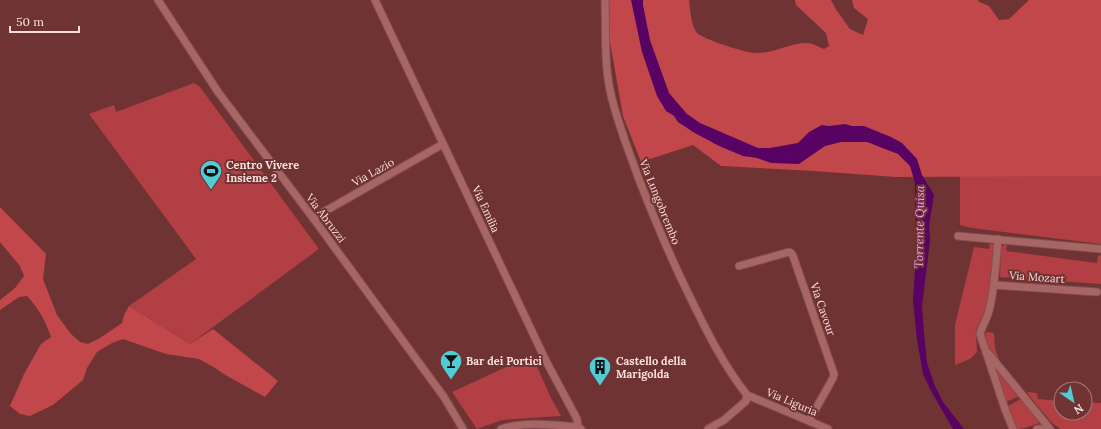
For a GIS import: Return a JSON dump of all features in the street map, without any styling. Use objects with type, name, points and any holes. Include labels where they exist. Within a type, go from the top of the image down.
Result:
[{"type":"street","name":"Via Abruzzi","points":[[158,0],[218,92],[313,218],[444,397],[463,429]]},
{"type":"street","name":"Via Emilia","points":[[375,0],[546,361],[577,419],[580,428]]},
{"type":"street","name":"Via Lungobrembo","points":[[605,0],[606,64],[610,91],[624,141],[651,212],[681,279],[708,334],[747,395]]},
{"type":"street","name":"Via Lazio","points":[[313,218],[444,144]]},
{"type":"street","points":[[958,236],[1101,249]]},
{"type":"street","points":[[994,285],[998,239]]},
{"type":"street","name":"Via Cavour","points":[[739,266],[789,252],[793,256],[834,374],[810,421]]},
{"type":"street","name":"Via Mozart","points":[[1013,429],[980,334],[988,312],[994,285],[1097,292]]},
{"type":"street","name":"Via Mozart","points":[[985,350],[1050,429]]},
{"type":"street","name":"Via Liguria","points":[[747,395],[828,429]]},
{"type":"street","points":[[708,429],[724,420],[746,401],[747,395]]},
{"type":"street","points":[[501,429],[508,426],[533,424],[580,428]]},
{"type":"street","points":[[1037,429],[1044,429]]},
{"type":"shaded area","points":[[608,0],[689,0],[690,12],[695,30],[701,36],[743,51],[762,53],[800,43],[811,44],[824,49],[829,46],[826,33],[796,5],[795,0],[831,0],[850,29],[863,35],[868,19],[854,8],[852,0],[978,0],[979,2],[989,6],[999,20],[1009,19],[1029,0],[1101,0],[1101,176],[896,177],[721,166],[693,145],[641,162],[623,116],[607,25]]},
{"type":"shaded area","name":"Centro Vivere Insieme 2","points":[[194,83],[200,87],[319,249],[190,344],[129,306],[196,259],[89,114],[114,105],[116,112]]},
{"type":"shaded area","points":[[960,176],[1101,176],[1101,244],[972,228],[960,225]]},
{"type":"shaded area","points":[[0,207],[46,254],[43,279],[57,315],[71,334],[80,342],[88,344],[100,338],[122,323],[129,306],[190,344],[213,329],[278,381],[265,397],[199,359],[166,354],[123,339],[112,343],[97,352],[87,368],[83,380],[53,405],[30,416],[20,414],[10,406],[24,374],[41,344],[51,337],[41,315],[27,296],[19,297],[0,310],[0,300],[15,288],[24,276],[20,266],[0,242]]},
{"type":"shaded area","points":[[990,242],[994,246],[992,280],[986,312],[978,325],[976,332],[977,352],[970,359],[955,365],[955,325],[974,247],[989,249]]},
{"type":"shaded area","points":[[1007,244],[1006,251],[1097,263],[1098,256],[1101,255],[1101,284],[1000,277],[1001,248]]},
{"type":"shaded area","points":[[987,332],[994,333],[995,348],[1001,365],[988,347],[985,334]]},
{"type":"shaded area","points":[[532,355],[550,396],[561,416],[502,420],[477,429],[452,392]]},
{"type":"shaded area","points":[[991,361],[1019,396],[1006,402]]},
{"type":"shaded area","points":[[1027,393],[1037,393],[1038,399],[1053,400],[1053,421],[1093,421],[1093,402],[1101,403],[1101,429],[1061,429],[1052,423]]},
{"type":"shaded area","points":[[1021,399],[1040,423],[1017,429],[1008,406]]},
{"type":"water","name":"Torrente Quisa","points":[[631,0],[643,0],[650,40],[669,93],[687,114],[700,123],[758,148],[770,148],[798,143],[809,132],[822,125],[829,126],[845,124],[852,126],[864,126],[902,143],[917,159],[922,175],[934,195],[929,225],[930,240],[922,306],[927,363],[935,386],[943,402],[964,429],[953,429],[923,374],[917,340],[913,300],[916,255],[915,183],[910,166],[898,154],[867,142],[841,142],[825,146],[799,164],[771,163],[757,158],[743,156],[719,146],[693,132],[678,122],[674,116],[666,111],[657,96],[642,52]]},
{"type":"place","name":"Centro Vivere Insieme 2","points":[[211,190]]},
{"type":"place","name":"Bar dei Portici","points":[[451,380]]},
{"type":"place","name":"Castello della Marigolda","points":[[600,386]]}]
